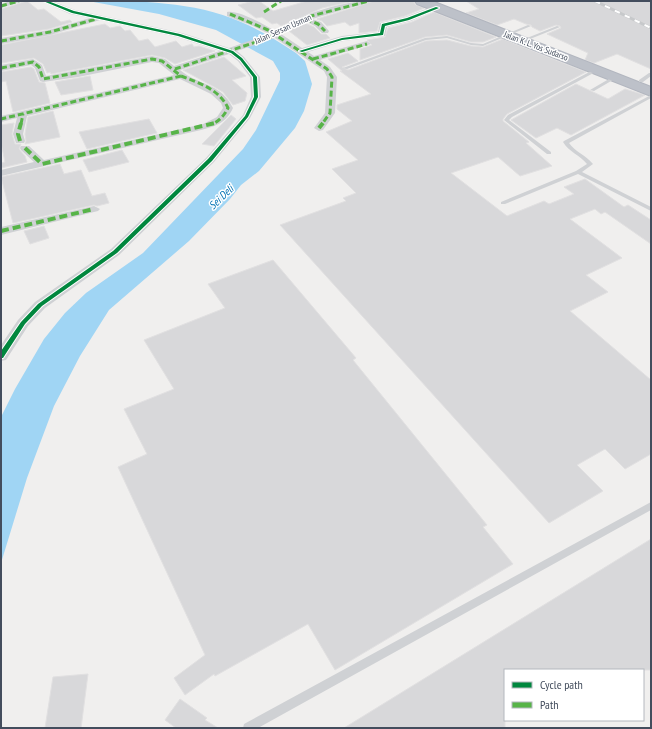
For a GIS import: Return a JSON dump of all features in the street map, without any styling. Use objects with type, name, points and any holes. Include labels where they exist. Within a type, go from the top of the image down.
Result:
[{"type":"highway","name":"Jalan K. L. Yos Sudarso","points":[[421,1],[437,4],[651,92]]},
{"type":"highway","name":"Jalan K. L. Yos Sudarso","points":[[511,34],[529,32],[648,80]]},
{"type":"street","points":[[1,6],[19,1]]},
{"type":"street","points":[[1,356],[23,323],[40,304],[100,264],[210,160],[247,116],[256,97],[255,76],[233,49],[179,35],[59,8],[45,1]]},
{"type":"street","name":"Jalan Sersan Usman","points":[[1,119],[178,72],[233,49],[273,36],[292,24],[369,1]]},
{"type":"street","points":[[301,51],[342,39],[382,34],[383,26],[408,19],[437,4]]},
{"type":"street","points":[[230,14],[252,21],[273,36],[301,51],[327,69],[332,77],[330,113],[319,128]]},
{"type":"street","points":[[1,41],[50,32],[102,17]]},
{"type":"street","points":[[306,19],[318,24],[325,31]]},
{"type":"street","points":[[313,59],[367,44]]},
{"type":"street","points":[[1,68],[33,62],[39,67],[43,79],[78,74],[152,58],[162,61],[178,72],[211,90],[226,102],[228,108],[221,119],[212,124],[1,173]]},
{"type":"street","points":[[23,114],[18,134],[22,145],[42,164]]},
{"type":"street","points":[[1,231],[94,209]]},
{"type":"lane","points":[[529,32],[558,27]]},
{"type":"lane","points":[[345,68],[425,39],[447,37],[471,44],[483,45],[511,34]]},
{"type":"lane","points":[[549,153],[506,120],[510,116],[597,70]]},
{"type":"lane","points":[[592,90],[616,77]]},
{"type":"lane","points":[[503,203],[578,172],[590,164],[588,160],[571,148],[566,142],[651,96]]},
{"type":"lane","points":[[578,172],[651,209]]},
{"type":"lane","points":[[248,728],[651,506]]},
{"type":"water","name":"Sei Deli","points":[[88,1],[147,2],[185,6],[223,15],[255,29],[296,53],[305,61],[312,84],[304,111],[295,128],[259,171],[241,185],[230,199],[189,241],[109,310],[80,356],[54,406],[27,478],[1,563],[1,417],[15,389],[44,339],[65,313],[86,293],[143,253],[243,149],[256,130],[280,80],[280,73],[273,61],[216,30],[159,14]]},
{"type":"building","points":[[27,1],[38,10],[44,9],[61,22],[70,20],[72,22],[49,29],[1,36],[1,9]]},
{"type":"building","points":[[259,1],[273,11],[307,1],[354,1],[322,8],[281,26],[277,23],[272,24],[262,17],[256,18],[238,5]]},
{"type":"building","points":[[374,1],[413,1],[416,5],[424,8],[405,16],[380,22],[377,31],[359,33],[359,23],[350,26],[345,22],[327,26],[322,21],[317,19]]},
{"type":"building","points":[[466,1],[651,1],[651,69],[617,54],[594,63],[585,60],[588,53],[547,34],[561,28],[560,26],[556,25],[540,31],[531,25],[514,19],[497,25],[466,13],[479,9]]},
{"type":"building","points":[[434,12],[496,37],[483,42],[471,42],[447,35],[425,37],[360,60],[360,49],[372,45],[367,40],[385,37],[388,28],[412,22]]},
{"type":"building","points":[[305,23],[314,27],[321,34],[326,34],[330,38],[307,45],[289,31]]},
{"type":"building","points":[[105,24],[110,28],[120,26],[125,31],[130,30],[139,41],[148,39],[155,47],[176,41],[182,47],[192,44],[194,47],[199,46],[215,51],[175,64],[165,58],[152,55],[51,74],[50,72],[47,73],[43,64],[34,58],[1,63],[1,45]]},
{"type":"building","points":[[503,39],[586,72],[507,114],[503,119],[503,121],[529,142],[526,143],[552,166],[520,176],[498,157],[451,173],[507,216],[544,201],[549,204],[574,194],[564,187],[585,179],[624,207],[628,205],[651,220],[651,244],[605,212],[601,214],[595,209],[570,219],[622,258],[586,275],[608,292],[570,311],[651,380],[651,454],[625,469],[605,449],[577,465],[603,491],[549,523],[280,225],[346,201],[343,198],[356,193],[332,169],[358,160],[326,132],[352,121],[337,109],[337,105],[371,94],[340,71],[342,71],[328,59],[348,53],[358,61],[342,67],[348,70],[426,41],[447,40],[471,46],[483,47]]},
{"type":"building","points":[[224,57],[246,76],[232,80],[247,93],[245,101],[233,105],[223,92],[183,70]]},
{"type":"building","points":[[31,67],[34,69],[39,82],[45,83],[50,103],[13,112],[6,81],[1,82],[1,72]]},
{"type":"building","points":[[90,76],[93,90],[61,95],[55,82]]},
{"type":"building","points":[[576,84],[608,99],[625,89],[645,95],[571,135],[557,128],[536,138],[511,120]]},
{"type":"building","points":[[53,111],[60,137],[25,144],[28,117]]},
{"type":"building","points":[[231,115],[236,119],[214,146],[202,144]]},
{"type":"building","points":[[149,119],[157,133],[87,149],[79,132]]},
{"type":"building","points":[[14,123],[12,134],[15,144],[21,144],[19,149],[25,156],[27,162],[1,168],[1,163],[5,162],[1,143],[1,125]]},
{"type":"building","points":[[122,150],[129,162],[89,172],[83,160]]},
{"type":"building","points":[[60,164],[64,174],[81,170],[92,196],[105,193],[109,203],[13,223],[1,177]]},
{"type":"building","points":[[44,226],[49,238],[30,244],[24,231]]},
{"type":"building","points":[[273,260],[356,358],[353,360],[487,525],[483,527],[513,564],[335,670],[308,624],[215,676],[214,674],[185,695],[174,678],[205,655],[118,467],[147,454],[124,409],[174,389],[144,340],[225,308],[208,284]]},
{"type":"building","points":[[651,539],[651,670],[504,669],[505,728],[344,728]]},
{"type":"building","points":[[88,674],[81,728],[45,728],[53,677]]},
{"type":"building","points":[[180,699],[207,718],[205,720],[218,728],[176,728],[165,720]]},
{"type":"railway","points":[[595,1],[651,28]]},
{"type":"marked path","points":[[1,6],[19,1]]},
{"type":"marked path","points":[[264,12],[281,1]]},
{"type":"marked path","points":[[175,69],[271,37],[292,24],[311,16],[369,1]]},
{"type":"marked path","points":[[230,14],[243,18],[268,30],[327,69],[332,77],[330,113],[319,128]]},
{"type":"marked path","points":[[1,41],[50,32],[96,19]]},
{"type":"marked path","points":[[306,19],[318,24],[325,31]]},
{"type":"marked path","points":[[313,59],[367,44]]},
{"type":"marked path","points":[[1,68],[33,62],[39,67],[43,79],[78,74],[152,59],[162,61],[181,76],[1,119]]},
{"type":"marked path","points":[[25,148],[42,164],[206,126],[221,119],[228,108],[220,96],[201,84],[181,76]]},
{"type":"marked path","points":[[20,141],[18,134],[23,114]]},
{"type":"marked path","points":[[1,231],[94,209]]},
{"type":"cycle path","points":[[1,356],[23,323],[40,305],[115,252],[210,160],[247,116],[256,97],[255,77],[241,59],[232,52],[179,35],[73,12],[45,1]]},
{"type":"cycle path","points":[[301,51],[342,39],[382,34],[383,25],[408,19],[437,8]]}]
